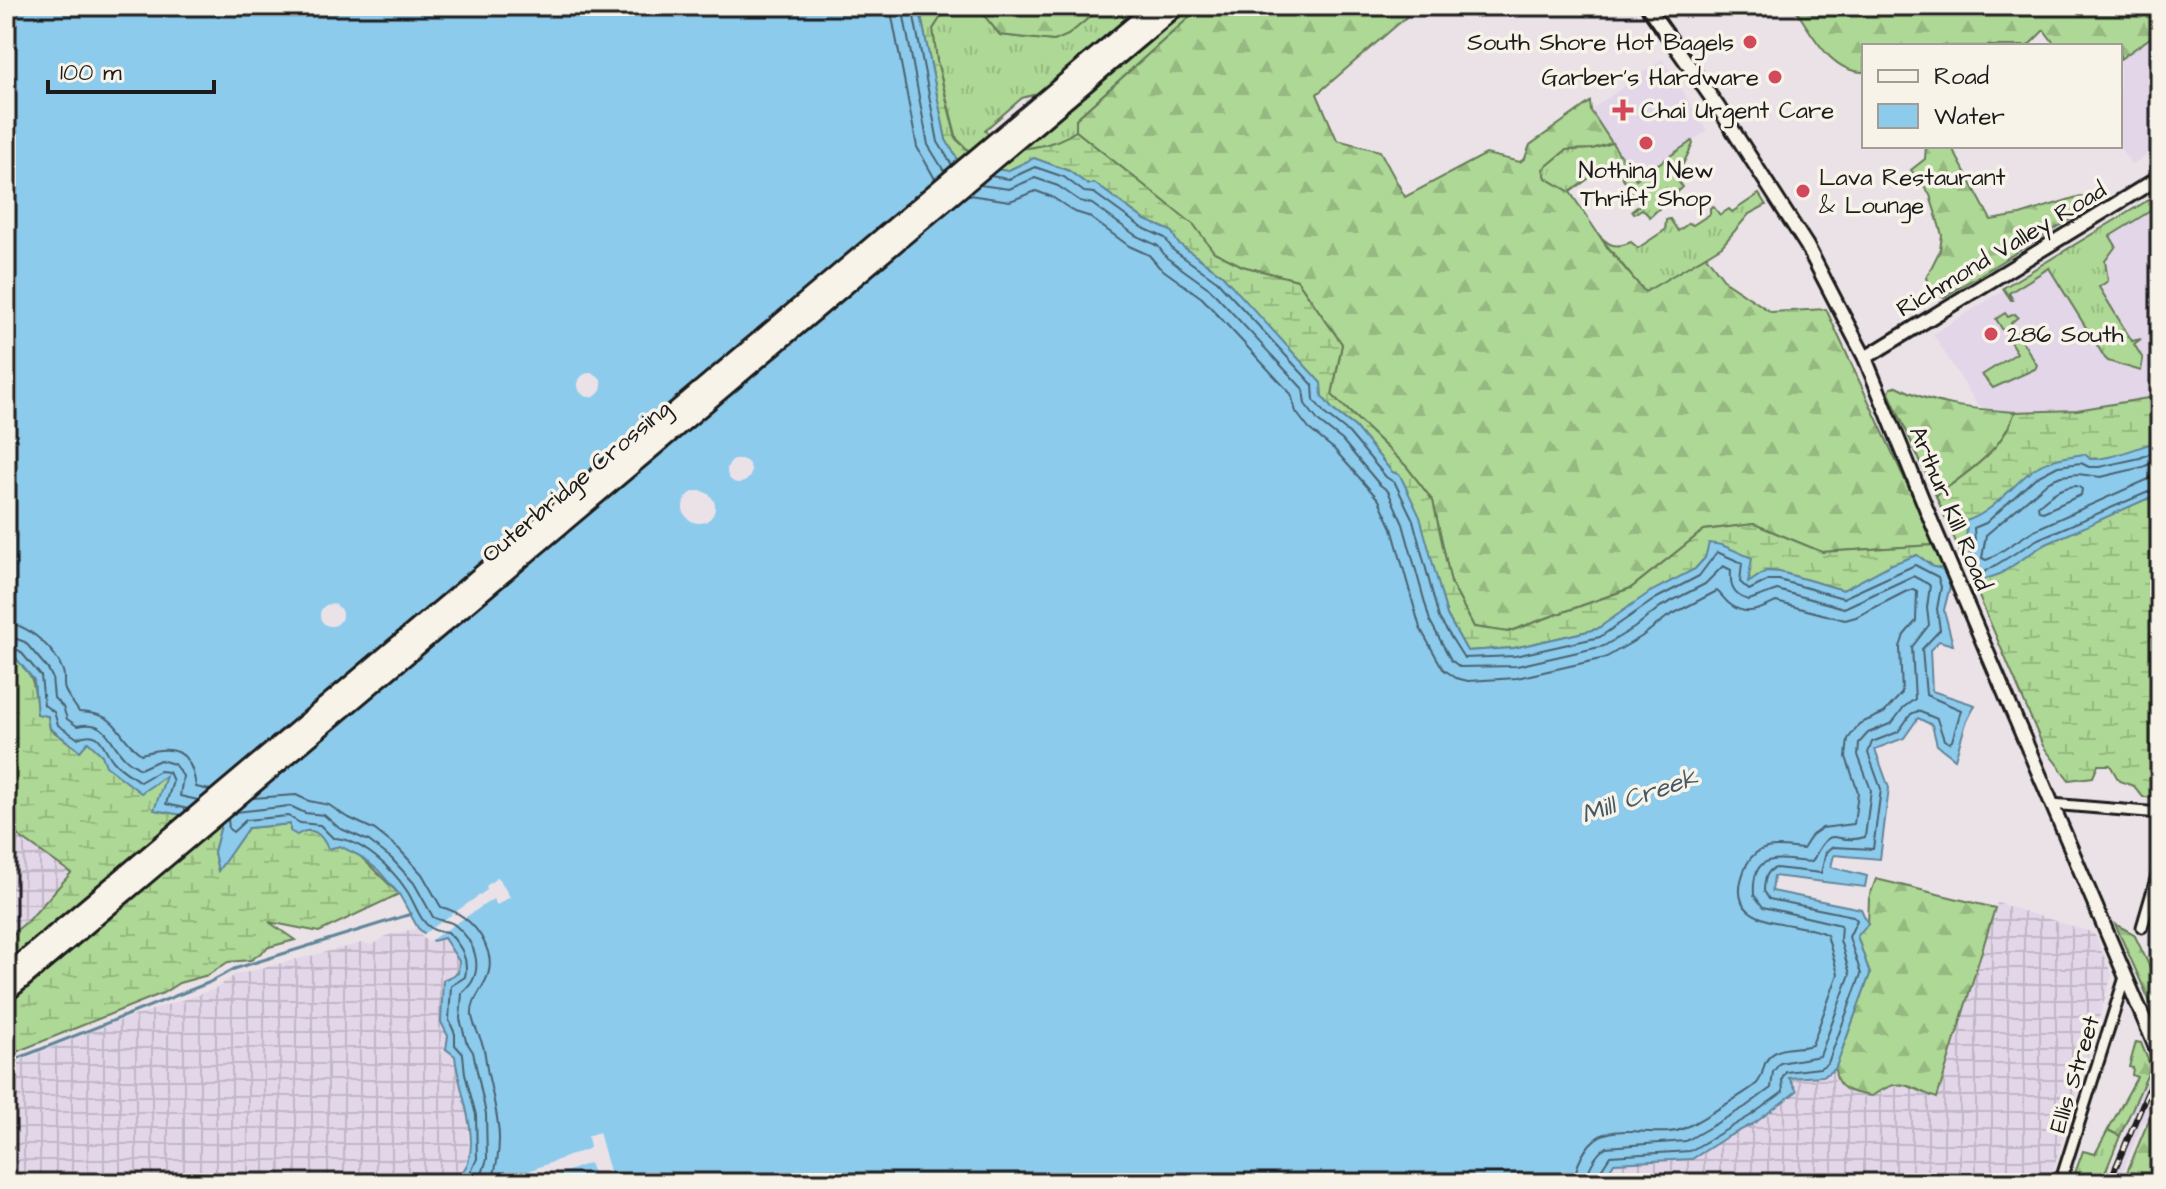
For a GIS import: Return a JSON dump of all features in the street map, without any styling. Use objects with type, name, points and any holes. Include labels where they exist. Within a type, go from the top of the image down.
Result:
[{"type":"highway","name":"Outerbridge Crossing","points":[[6,993],[1156,6]]},
{"type":"highway","name":"Outerbridge Crossing","points":[[6,975],[1177,6]]},
{"type":"street","name":"Arthur Kill Road","points":[[1647,6],[1718,107],[1807,246],[1865,358],[1932,523],[2160,1057]]},
{"type":"street","name":"Richmond Valley Road","points":[[1865,358],[2160,177]]},
{"type":"street","points":[[2051,804],[2160,813]]},
{"type":"street","points":[[2142,927],[2160,865]]},
{"type":"street","name":"Ellis Street","points":[[2060,1183],[2125,977]]},
{"type":"shaded area","points":[[2160,31],[2160,149],[2152,154],[2150,152],[2132,166],[2120,148],[2122,58]]},
{"type":"shaded area","points":[[1662,59],[1707,131],[1635,179],[1591,110]]},
{"type":"shaded area","points":[[2160,193],[2160,396],[2077,410],[1986,410],[1976,403],[1933,334]]},
{"type":"shaded area","points":[[6,827],[71,873],[29,920],[6,939]]},
{"type":"shaded area","points":[[1997,903],[2094,933],[2112,975],[2049,1183],[2007,1183],[1996,1179],[1994,1183],[1602,1183],[1614,1163],[1692,1159],[1755,1123],[1797,1091],[1788,1078],[1823,1076],[1835,1069],[1835,1080],[1872,1096],[1891,1083],[1900,1083],[1937,1097]]},
{"type":"shaded area","points":[[418,928],[433,940],[443,938],[459,960],[458,973],[443,980],[441,1022],[455,1056],[468,1116],[469,1159],[460,1176],[462,1183],[6,1183],[6,1066],[113,1023],[215,989],[235,975],[361,943],[373,945],[386,936]]},
{"type":"shaded area","points":[[2151,1067],[2160,1093],[2147,1122],[2143,1121],[2118,1183],[2106,1183],[2134,1113],[2130,1111]]},
{"type":"green space","points":[[963,6],[978,7],[1000,35],[1054,41],[1068,35],[1103,6],[1202,6],[1076,119],[1076,131],[1039,146],[970,152],[957,139],[937,61],[933,29],[944,12],[952,12]],"holes":[[[1044,92],[997,146],[985,130],[1022,98]]]},
{"type":"green space","points":[[974,6],[1103,6],[1068,35],[1054,41],[1000,35]]},
{"type":"green space","points":[[1202,6],[1419,6],[1317,94],[1337,140],[1380,151],[1405,197],[1486,154],[1520,162],[1530,145],[1590,102],[1591,111],[1612,143],[1592,149],[1566,150],[1543,169],[1546,178],[1570,192],[1609,250],[1645,292],[1706,256],[1726,282],[1771,312],[1826,309],[1935,545],[1822,552],[1754,524],[1704,530],[1631,588],[1507,632],[1474,627],[1451,583],[1433,501],[1406,466],[1332,395],[1342,344],[1297,280],[1242,266],[1214,252],[1193,225],[1076,131],[1076,119]]},
{"type":"green space","points":[[1793,6],[2160,6],[2160,31],[2122,58],[2122,44],[2054,44],[2044,30],[2030,44],[1862,44],[1862,72],[1852,70],[1831,58]]},
{"type":"green space","points":[[920,11],[944,12],[933,29],[937,61],[956,139],[970,152],[1039,146],[1076,131],[1194,225],[1214,252],[1242,266],[1297,280],[1342,344],[1332,395],[1406,466],[1433,501],[1451,583],[1474,627],[1508,632],[1631,588],[1704,530],[1754,524],[1822,552],[1935,545],[1943,569],[1934,567],[1917,555],[1843,590],[1766,571],[1747,584],[1705,558],[1695,569],[1597,629],[1514,648],[1467,651],[1447,615],[1434,571],[1392,472],[1355,427],[1333,410],[1222,275],[1177,243],[1171,231],[1145,220],[1094,183],[1088,185],[1069,171],[1034,158],[1007,171],[960,163],[946,140]]},
{"type":"green space","points":[[1692,141],[1676,178],[1682,187],[1650,217],[1642,209],[1634,214],[1632,211],[1641,204],[1641,198],[1635,197],[1614,164],[1608,168],[1606,166],[1570,192],[1546,178],[1543,169],[1566,150],[1592,149],[1612,143],[1636,179]]},
{"type":"green space","points":[[1926,148],[1952,148],[1991,220],[2020,215],[2077,197],[2084,196],[2095,204],[1944,297],[1931,290],[1926,278],[1940,250],[1942,235],[1930,195],[1911,170],[1925,159]]},
{"type":"green space","points":[[2160,193],[2160,205],[2110,236],[2116,246],[2105,261],[2108,281],[2099,287],[2132,341],[2141,339],[2134,344],[2143,359],[2141,371],[2105,358],[2049,268],[2009,293],[2013,300],[2003,288]]},
{"type":"green space","points":[[1759,194],[1766,205],[1749,214],[1722,246],[1645,293],[1596,232],[1611,244],[1620,246],[1631,242],[1638,248],[1665,230],[1666,220],[1670,219],[1678,231],[1710,214],[1713,206],[1720,215],[1729,209],[1732,212]]},
{"type":"green space","points":[[2005,313],[2008,317],[2015,314],[2018,317],[2011,323],[2037,365],[2035,369],[1993,388],[1982,375],[2017,353],[1996,319]]},
{"type":"green space","points":[[1897,386],[1940,402],[2015,412],[2009,427],[1992,450],[1936,496],[1889,393],[1891,388]]},
{"type":"green space","points":[[2160,396],[2160,461],[1964,561],[1936,496],[1992,450],[2009,427],[2015,412],[2077,410]]},
{"type":"green space","points":[[2160,493],[2160,798],[2143,797],[2134,786],[2119,781],[2110,765],[2098,765],[2093,777],[2069,780],[2043,746],[1971,578],[2060,530],[2095,521]]},
{"type":"green space","points":[[6,652],[28,671],[34,686],[37,714],[48,716],[50,729],[80,751],[88,741],[102,755],[167,775],[155,810],[222,822],[214,852],[218,870],[248,828],[291,824],[302,831],[316,831],[360,856],[399,894],[319,932],[269,922],[295,940],[269,947],[251,960],[228,962],[208,975],[179,983],[163,993],[6,1056],[6,939],[29,920],[71,873],[6,827]]},
{"type":"green space","points":[[1876,879],[1995,908],[1937,1098],[1904,1085],[1890,1086],[1872,1096],[1858,1094],[1842,1086],[1836,1076],[1835,1069],[1870,974],[1857,936],[1868,924],[1869,898]]},
{"type":"green space","points":[[2115,924],[2134,934],[2160,988],[2160,1024]]},
{"type":"green space","points":[[2136,1042],[2141,1043],[2151,1067],[2120,1136],[2108,1130],[2137,1077],[2132,1075],[2133,1068],[2129,1067]]},
{"type":"green space","points":[[2160,1093],[2160,1183],[2136,1183],[2125,1177]]},
{"type":"green space","points":[[2108,1130],[2120,1136],[2101,1183],[2077,1183],[2074,1176],[2083,1151],[2095,1154]]},
{"type":"water","name":"Mill Creek","points":[[6,6],[919,6],[946,140],[960,163],[1007,171],[1034,158],[1069,171],[1088,185],[1094,183],[1145,220],[1171,231],[1178,243],[1222,275],[1321,383],[1322,396],[1333,410],[1355,427],[1392,472],[1400,475],[1420,517],[1447,615],[1467,651],[1514,648],[1597,629],[1650,592],[1695,569],[1705,558],[1709,543],[1752,558],[1748,583],[1766,571],[1780,572],[1843,590],[1892,564],[1917,555],[1934,567],[1943,569],[1950,586],[1944,610],[1953,645],[1939,641],[1930,650],[1932,691],[1975,705],[1955,759],[1937,745],[1932,725],[1918,718],[1904,738],[1875,749],[1889,788],[1880,859],[1834,855],[1831,867],[1867,876],[1865,887],[1774,876],[1772,891],[1861,909],[1868,924],[1857,936],[1870,974],[1835,1069],[1823,1076],[1789,1078],[1797,1091],[1755,1123],[1692,1159],[1614,1163],[1602,1183],[462,1183],[460,1176],[468,1161],[471,1135],[455,1056],[446,1049],[448,1036],[441,1022],[443,980],[458,973],[459,961],[444,938],[433,941],[418,928],[399,894],[378,870],[360,856],[340,846],[328,849],[320,835],[312,831],[297,835],[290,831],[290,824],[248,828],[218,871],[214,852],[222,822],[154,810],[166,776],[141,793],[106,766],[102,755],[88,742],[80,751],[50,728],[48,716],[37,714],[34,680],[15,657],[6,652]]},
{"type":"water","points":[[2160,441],[2160,493],[2042,546],[2000,574],[1974,583],[1960,551],[1967,540],[1966,521],[1992,506],[2031,471],[2056,459],[2085,454],[2090,459],[2107,457]]},
{"type":"pier","points":[[590,373],[598,377],[602,385],[598,393],[590,397],[582,393],[578,385],[582,377]]},
{"type":"pier","points":[[739,459],[747,463],[751,471],[747,479],[739,483],[731,479],[727,471],[731,463]]},
{"type":"pier","points":[[699,491],[710,496],[715,507],[710,518],[699,523],[688,518],[683,507],[688,496]]},
{"type":"pier","points":[[331,604],[339,607],[342,615],[339,623],[331,626],[323,623],[320,615],[323,607]]},
{"type":"pier","points":[[498,877],[510,897],[497,905],[493,899],[428,942],[421,936],[487,890],[486,886]]},
{"type":"pier","points":[[599,1132],[613,1183],[591,1183],[596,1181],[589,1163],[537,1183],[496,1183],[590,1148],[588,1136]]},
{"type":"waterway","points":[[6,1063],[208,983],[234,969],[411,914]]},
{"type":"railway","points":[[2109,1183],[2160,1063]]},
{"type":"place","name":"South Shore Hot Bagels","points":[[1750,42]]},
{"type":"place","name":"Garber's Hardware","points":[[1775,77]]},
{"type":"place","name":"Chai Urgent Care","points":[[1623,110]]},
{"type":"place","name":"Nothing New Thrift Shop","points":[[1646,143]]},
{"type":"place","name":"Lava Restaurant & Lounge","points":[[1803,191]]},
{"type":"place","name":"286 South","points":[[1991,334]]}]
